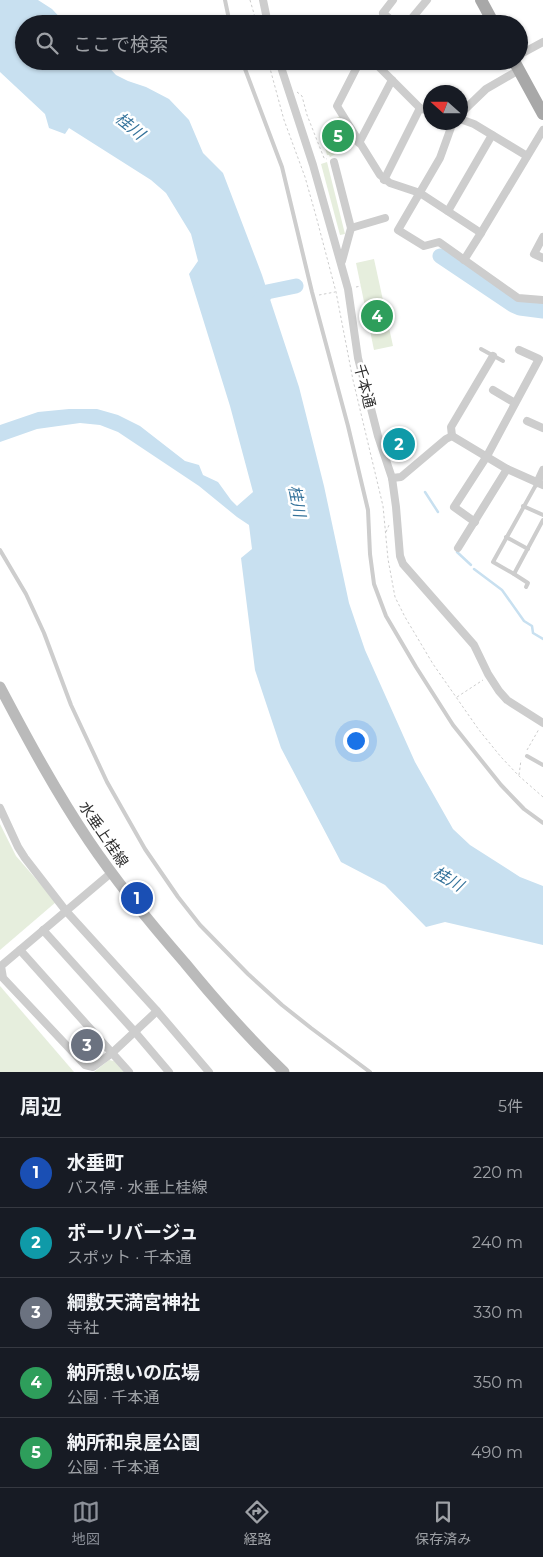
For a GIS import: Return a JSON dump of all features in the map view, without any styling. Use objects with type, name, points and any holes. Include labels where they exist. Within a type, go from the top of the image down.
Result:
[{"type":"main road","points":[[481,0],[489,15]]},
{"type":"main road","points":[[519,70],[543,114]]},
{"type":"main road","name":"水垂上桂線","points":[[0,687],[52,782],[111,873],[216,1000],[277,1070]]},
{"type":"street","points":[[263,0],[266,15]]},
{"type":"street","points":[[385,15],[383,13],[393,0]]},
{"type":"street","points":[[414,15],[427,0]]},
{"type":"street","points":[[528,50],[543,42]]},
{"type":"street","name":"千本通","points":[[282,70],[314,165],[342,263],[348,289],[358,358],[378,436],[392,478],[400,556],[403,564],[474,645],[499,691],[508,700],[543,723]]},
{"type":"street","points":[[355,70],[337,106],[380,175],[384,180],[420,193],[481,233]]},
{"type":"street","points":[[382,70],[423,109]]},
{"type":"street","points":[[468,106],[486,89],[512,70]]},
{"type":"street","points":[[359,143],[392,80]]},
{"type":"street","points":[[384,180],[420,108]]},
{"type":"street","points":[[468,122],[527,156]]},
{"type":"street","points":[[450,130],[440,158],[398,230],[424,246],[439,242],[518,298],[543,300]]},
{"type":"street","points":[[464,260],[543,130]]},
{"type":"street","points":[[448,211],[492,135]]},
{"type":"street","points":[[334,162],[351,228],[342,263]]},
{"type":"street","points":[[351,228],[385,218]]},
{"type":"street","points":[[543,237],[534,254],[543,258]]},
{"type":"street","points":[[475,522],[454,507],[487,456],[539,360],[519,350]]},
{"type":"street","points":[[452,436],[451,427],[493,356]]},
{"type":"street","points":[[493,390],[515,403]]},
{"type":"street","points":[[526,421],[543,428]]},
{"type":"street","points":[[392,478],[401,477],[452,436]]},
{"type":"street","points":[[452,436],[507,469],[540,484],[543,470]]},
{"type":"street","points":[[458,548],[507,469]]},
{"type":"street","points":[[0,808],[21,853],[66,911],[210,1072]]},
{"type":"street","points":[[111,873],[1,966],[3,978],[85,1066],[93,1067],[112,1053],[157,1011]]},
{"type":"street","points":[[43,930],[170,1072]]},
{"type":"street","points":[[20,950],[129,1072]]},
{"type":"lane","points":[[225,0],[228,15]]},
{"type":"lane","points":[[245,70],[282,167],[368,510],[370,554],[374,584],[386,616],[453,725],[501,785],[524,809],[543,823]]},
{"type":"lane","points":[[481,349],[503,361]]},
{"type":"lane","points":[[526,587],[528,583],[493,562],[523,506],[540,484]]},
{"type":"lane","points":[[523,506],[543,515]]},
{"type":"lane","points":[[514,574],[543,520]]},
{"type":"lane","points":[[506,538],[528,549]]},
{"type":"lane","points":[[0,550],[26,594],[44,633],[71,705],[108,782],[145,849],[178,897],[200,925],[248,974],[282,1005],[370,1072]]},
{"type":"lane","points":[[526,754],[543,765]]},
{"type":"path","points":[[250,0],[254,15]]},
{"type":"path","points":[[302,96],[307,115],[324,158],[334,162]]},
{"type":"path","points":[[314,296],[336,292]]},
{"type":"path","points":[[456,698],[490,676]]},
{"type":"path","points":[[526,754],[543,723]]},
{"type":"path","points":[[519,776],[521,760]]},
{"type":"path","points":[[86,1044],[100,1062]]},
{"type":"green space","points":[[340,116],[355,144],[330,157],[327,155],[322,138],[329,134],[326,124]]},
{"type":"green space","points":[[327,162],[345,234],[340,235],[321,164]]},
{"type":"green space","points":[[374,259],[393,346],[374,350],[356,263]]},
{"type":"green space","points":[[0,824],[16,856],[56,902],[0,950]]},
{"type":"green space","points":[[0,986],[74,1072],[0,1072]]},
{"type":"green space","points":[[109,1060],[114,1061],[124,1072],[94,1072]]},
{"type":"water","name":"桂川","points":[[0,0],[38,0],[58,15],[15,15],[15,70],[111,70],[116,75],[128,81],[146,87],[169,99],[189,120],[203,153],[223,173],[262,275],[299,387],[324,486],[349,603],[365,650],[415,762],[453,829],[470,845],[520,877],[543,886],[543,945],[445,922],[426,927],[385,885],[341,862],[281,748],[255,670],[241,558],[252,549],[249,525],[199,486],[118,432],[100,425],[80,423],[37,429],[0,442],[0,425],[38,412],[97,409],[118,415],[140,426],[185,461],[199,465],[203,475],[218,482],[237,506],[253,492],[230,406],[189,274],[198,261],[191,234],[166,193],[151,180],[69,128],[65,134],[49,128],[45,114],[0,72]]},
{"type":"waterway","points":[[440,256],[513,305],[520,308],[543,311]]},
{"type":"waterway","points":[[254,307],[267,292],[296,286]]},
{"type":"waterway","points":[[425,492],[438,512]]},
{"type":"waterway","points":[[457,552],[471,565]]},
{"type":"waterway","points":[[474,569],[502,590],[524,621],[532,626],[533,633],[543,639]]},
{"type":"place","name":"納所和泉屋公園","points":[[338,136]]},
{"type":"place","name":"納所憩いの広場","points":[[377,316]]},
{"type":"place","name":"ボーリバージュ","points":[[399,444]]},
{"type":"place","name":"水垂町","points":[[137,898]]},
{"type":"place","name":"綱敷天満宮神社","points":[[87,1045]]}]
